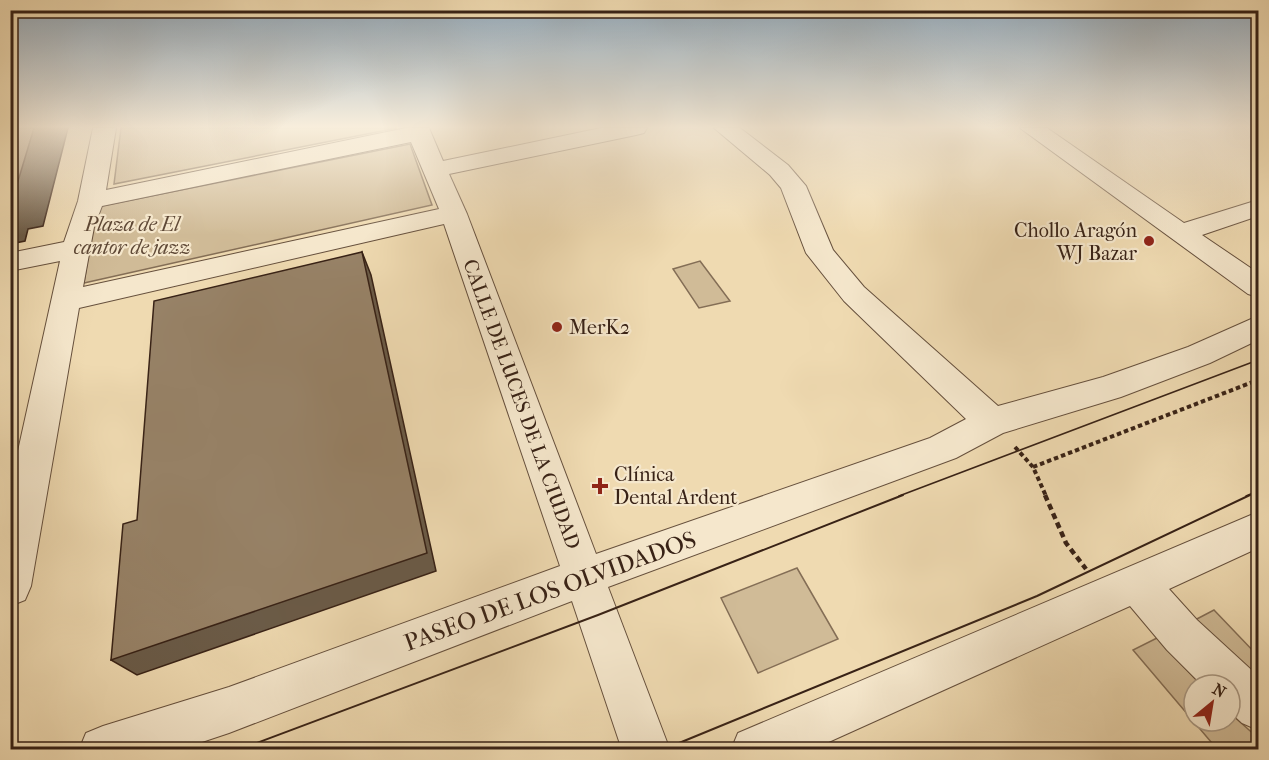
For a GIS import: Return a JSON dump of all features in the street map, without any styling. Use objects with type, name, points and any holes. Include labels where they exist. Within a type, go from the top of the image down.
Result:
[{"type":"street","points":[[10,586],[76,248],[91,201],[98,163]]},
{"type":"street","points":[[91,201],[266,163]]},
{"type":"street","name":"CALLE DE LUCES DE LA CIUDAD","points":[[432,163],[454,214],[646,750]]},
{"type":"street","points":[[435,170],[466,163]]},
{"type":"street","points":[[771,163],[793,186],[820,253],[854,294],[992,422]]},
{"type":"street","points":[[1082,163],[1258,287]]},
{"type":"street","points":[[1180,232],[1258,208]]},
{"type":"street","points":[[65,301],[454,214]]},
{"type":"street","points":[[10,262],[76,248]]},
{"type":"street","name":"PASEO DE LOS OLVIDADOS","points":[[103,750],[229,710],[584,577],[943,448],[992,422],[1109,388],[1199,355],[1258,327]]},
{"type":"street","points":[[755,750],[1258,530]]},
{"type":"street","points":[[1124,590],[1182,635],[1258,707]]},
{"type":"path","points":[[1033,467],[1258,380]]},
{"type":"path","points":[[992,422],[1033,467],[1066,543],[1124,590]]},
{"type":"green space","points":[[117,163],[218,163],[114,184]]},
{"type":"green space","name":"Plaza de El cantor de jazz","points":[[313,163],[417,163],[432,205],[84,283],[96,207]]},
{"type":"green space","points":[[700,261],[730,301],[699,308],[673,269]]},
{"type":"green space","points":[[797,568],[838,639],[758,673],[721,598]]},
{"type":"green space","points":[[1214,610],[1258,656],[1258,685],[1193,621]]},
{"type":"green space","points":[[1157,638],[1190,673],[1182,673],[1182,708],[1133,650]]},
{"type":"green space","points":[[1242,724],[1258,738],[1258,749],[1217,749],[1203,733],[1242,733]]},
{"type":"building","points":[[10,163],[23,163],[15,191],[10,191]]},
{"type":"building","points":[[362,252],[427,553],[111,660],[123,524],[137,520],[154,301]]},
{"type":"tram line","points":[[899,496],[1258,360]]},
{"type":"tram line","points":[[1246,496],[1258,491]]},
{"type":"tram line","points":[[238,750],[598,615],[903,495]]},
{"type":"tram line","points":[[662,750],[1037,596],[1250,495]]},
{"type":"place","name":"Chollo Aragón WJ Bazar","points":[[1149,241]]},
{"type":"place","name":"MerK2","points":[[557,327]]},
{"type":"place","name":"Clínica Dental Ardent","points":[[600,486]]}]
